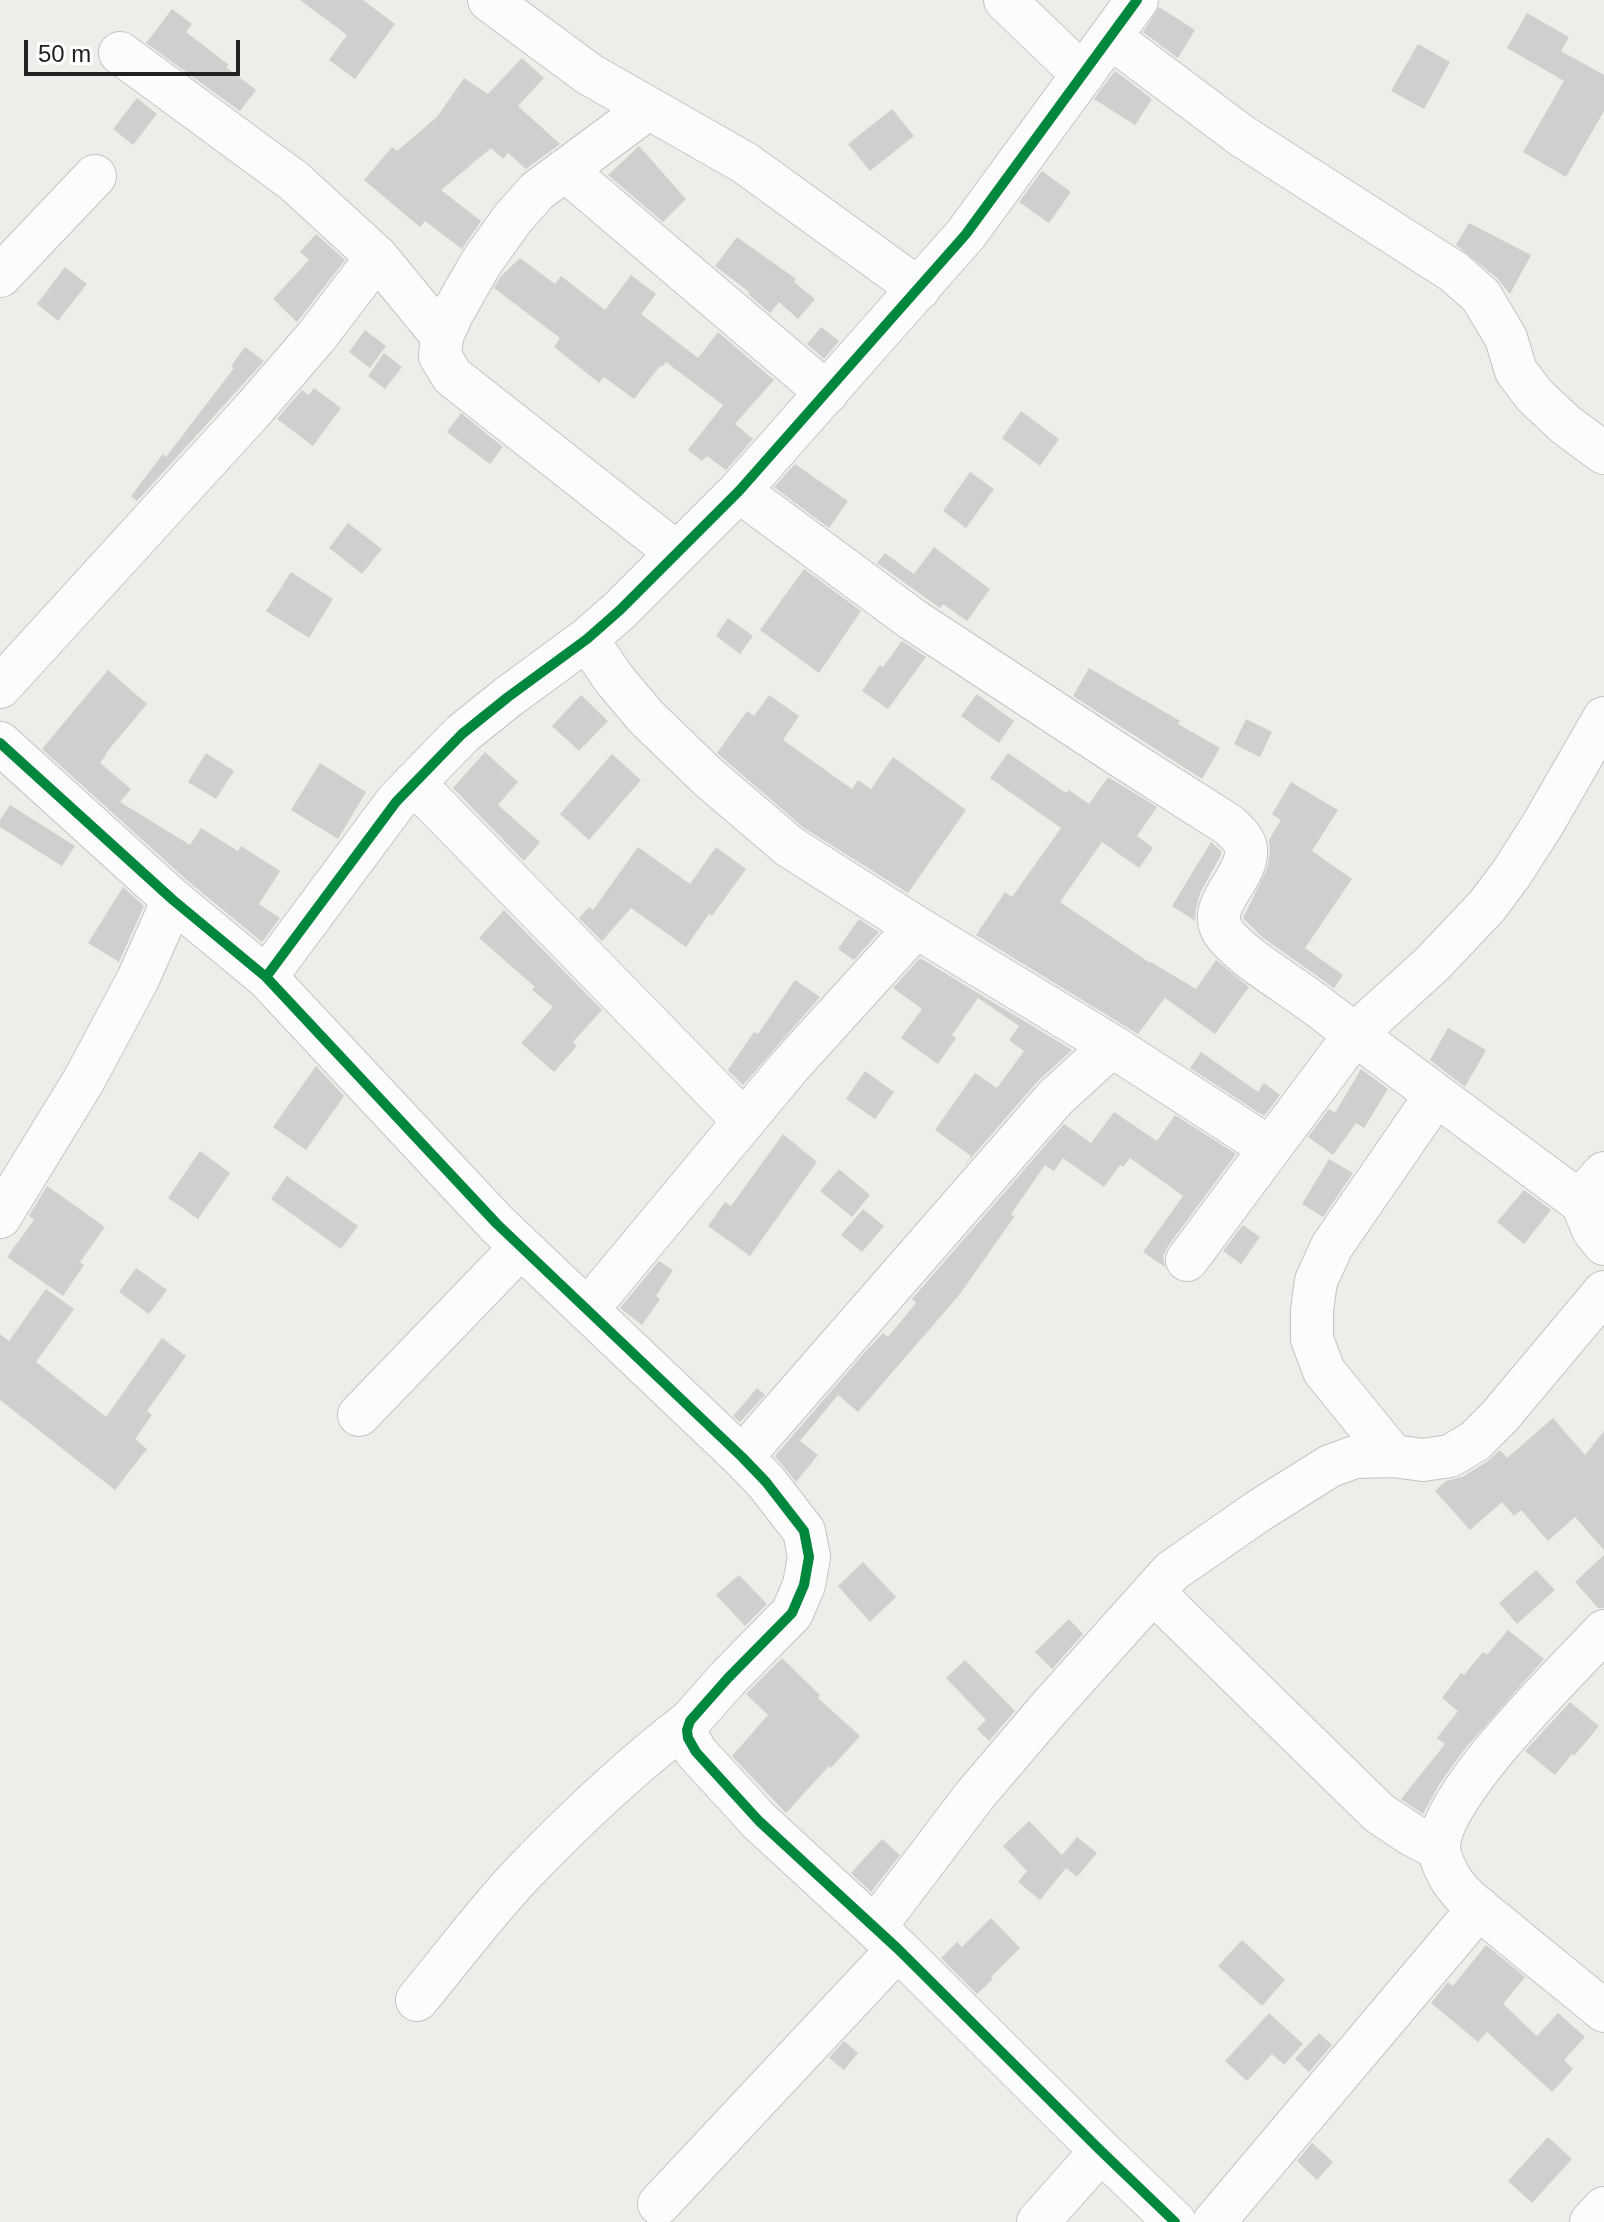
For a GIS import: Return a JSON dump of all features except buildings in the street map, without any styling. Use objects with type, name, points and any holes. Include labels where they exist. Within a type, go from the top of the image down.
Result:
[{"type":"street","points":[[489,0],[589,74],[745,163],[919,289]]},
{"type":"street","points":[[1005,0],[1083,75]]},
{"type":"street","points":[[266,977],[396,802],[414,783],[462,734],[587,639],[620,610],[739,491],[827,393],[966,234],[1137,0]]},
{"type":"street","points":[[1110,37],[1242,136],[1454,272],[1481,296],[1506,338],[1516,371],[1535,396],[1566,425],[1604,453]]},
{"type":"street","points":[[120,53],[294,181],[377,257],[442,336]]},
{"type":"street","points":[[649,108],[537,191],[513,218],[453,312],[442,336],[440,356],[452,376],[677,553]]},
{"type":"street","points":[[565,170],[827,393]]},
{"type":"street","points":[[0,276],[95,176]]},
{"type":"street","points":[[0,687],[261,400],[316,337],[377,257]]},
{"type":"street","points":[[739,491],[912,619],[1229,825],[1242,838],[1246,850],[1218,917],[1220,927],[1228,938],[1436,1095],[1593,1188],[1593,1230],[1604,1244]]},
{"type":"street","points":[[587,639],[614,679],[646,717],[708,777],[790,847],[1112,1046],[1270,1148]]},
{"type":"street","points":[[1187,1260],[1355,1034],[1432,964],[1487,906],[1543,824],[1604,718]]},
{"type":"street","points":[[0,743],[173,900],[266,977],[497,1224],[742,1457],[804,1531],[809,1557],[804,1585],[792,1613],[690,1721],[641,1761],[521,1875],[417,2000]]},
{"type":"street","points":[[414,783],[744,1121]]},
{"type":"street","points":[[0,1217],[84,1080],[138,979],[173,900]]},
{"type":"street","points":[[587,1310],[789,1067],[916,927]]},
{"type":"street","points":[[742,1457],[1056,1097],[1112,1046]]},
{"type":"street","points":[[1393,1456],[1324,1371],[1312,1339],[1312,1310],[1316,1281],[1332,1246],[1436,1095]]},
{"type":"street","points":[[359,1415],[521,1247]]},
{"type":"street","points":[[659,2204],[886,1938],[975,1795],[1172,1571],[1330,1466],[1355,1457],[1393,1456],[1423,1460],[1450,1456],[1475,1441],[1500,1416],[1604,1292]]},
{"type":"street","points":[[1153,1592],[1379,1813],[1439,1849]]},
{"type":"street","points":[[1604,1631],[1518,1723],[1477,1774],[1455,1804],[1443,1830],[1439,1849],[1446,1871],[1465,1896],[1604,2011]]},
{"type":"street","points":[[690,1721],[688,1738],[696,1752],[759,1821],[886,1938],[1175,2222]]},
{"type":"street","points":[[1214,2222],[1479,1908]]},
{"type":"street","points":[[1038,2222],[1101,2151]]},
{"type":"street","points":[[1591,2222],[1604,2208]]},
{"type":"cycle path","points":[[0,743],[173,900],[266,977],[396,802],[462,734],[587,639],[739,491],[966,234],[1137,0]]},
{"type":"cycle path","points":[[266,977],[497,1224],[742,1457],[804,1531],[809,1557],[804,1585],[792,1613],[690,1721],[688,1738],[696,1752],[759,1821],[898,1949],[1175,2222]]}]
